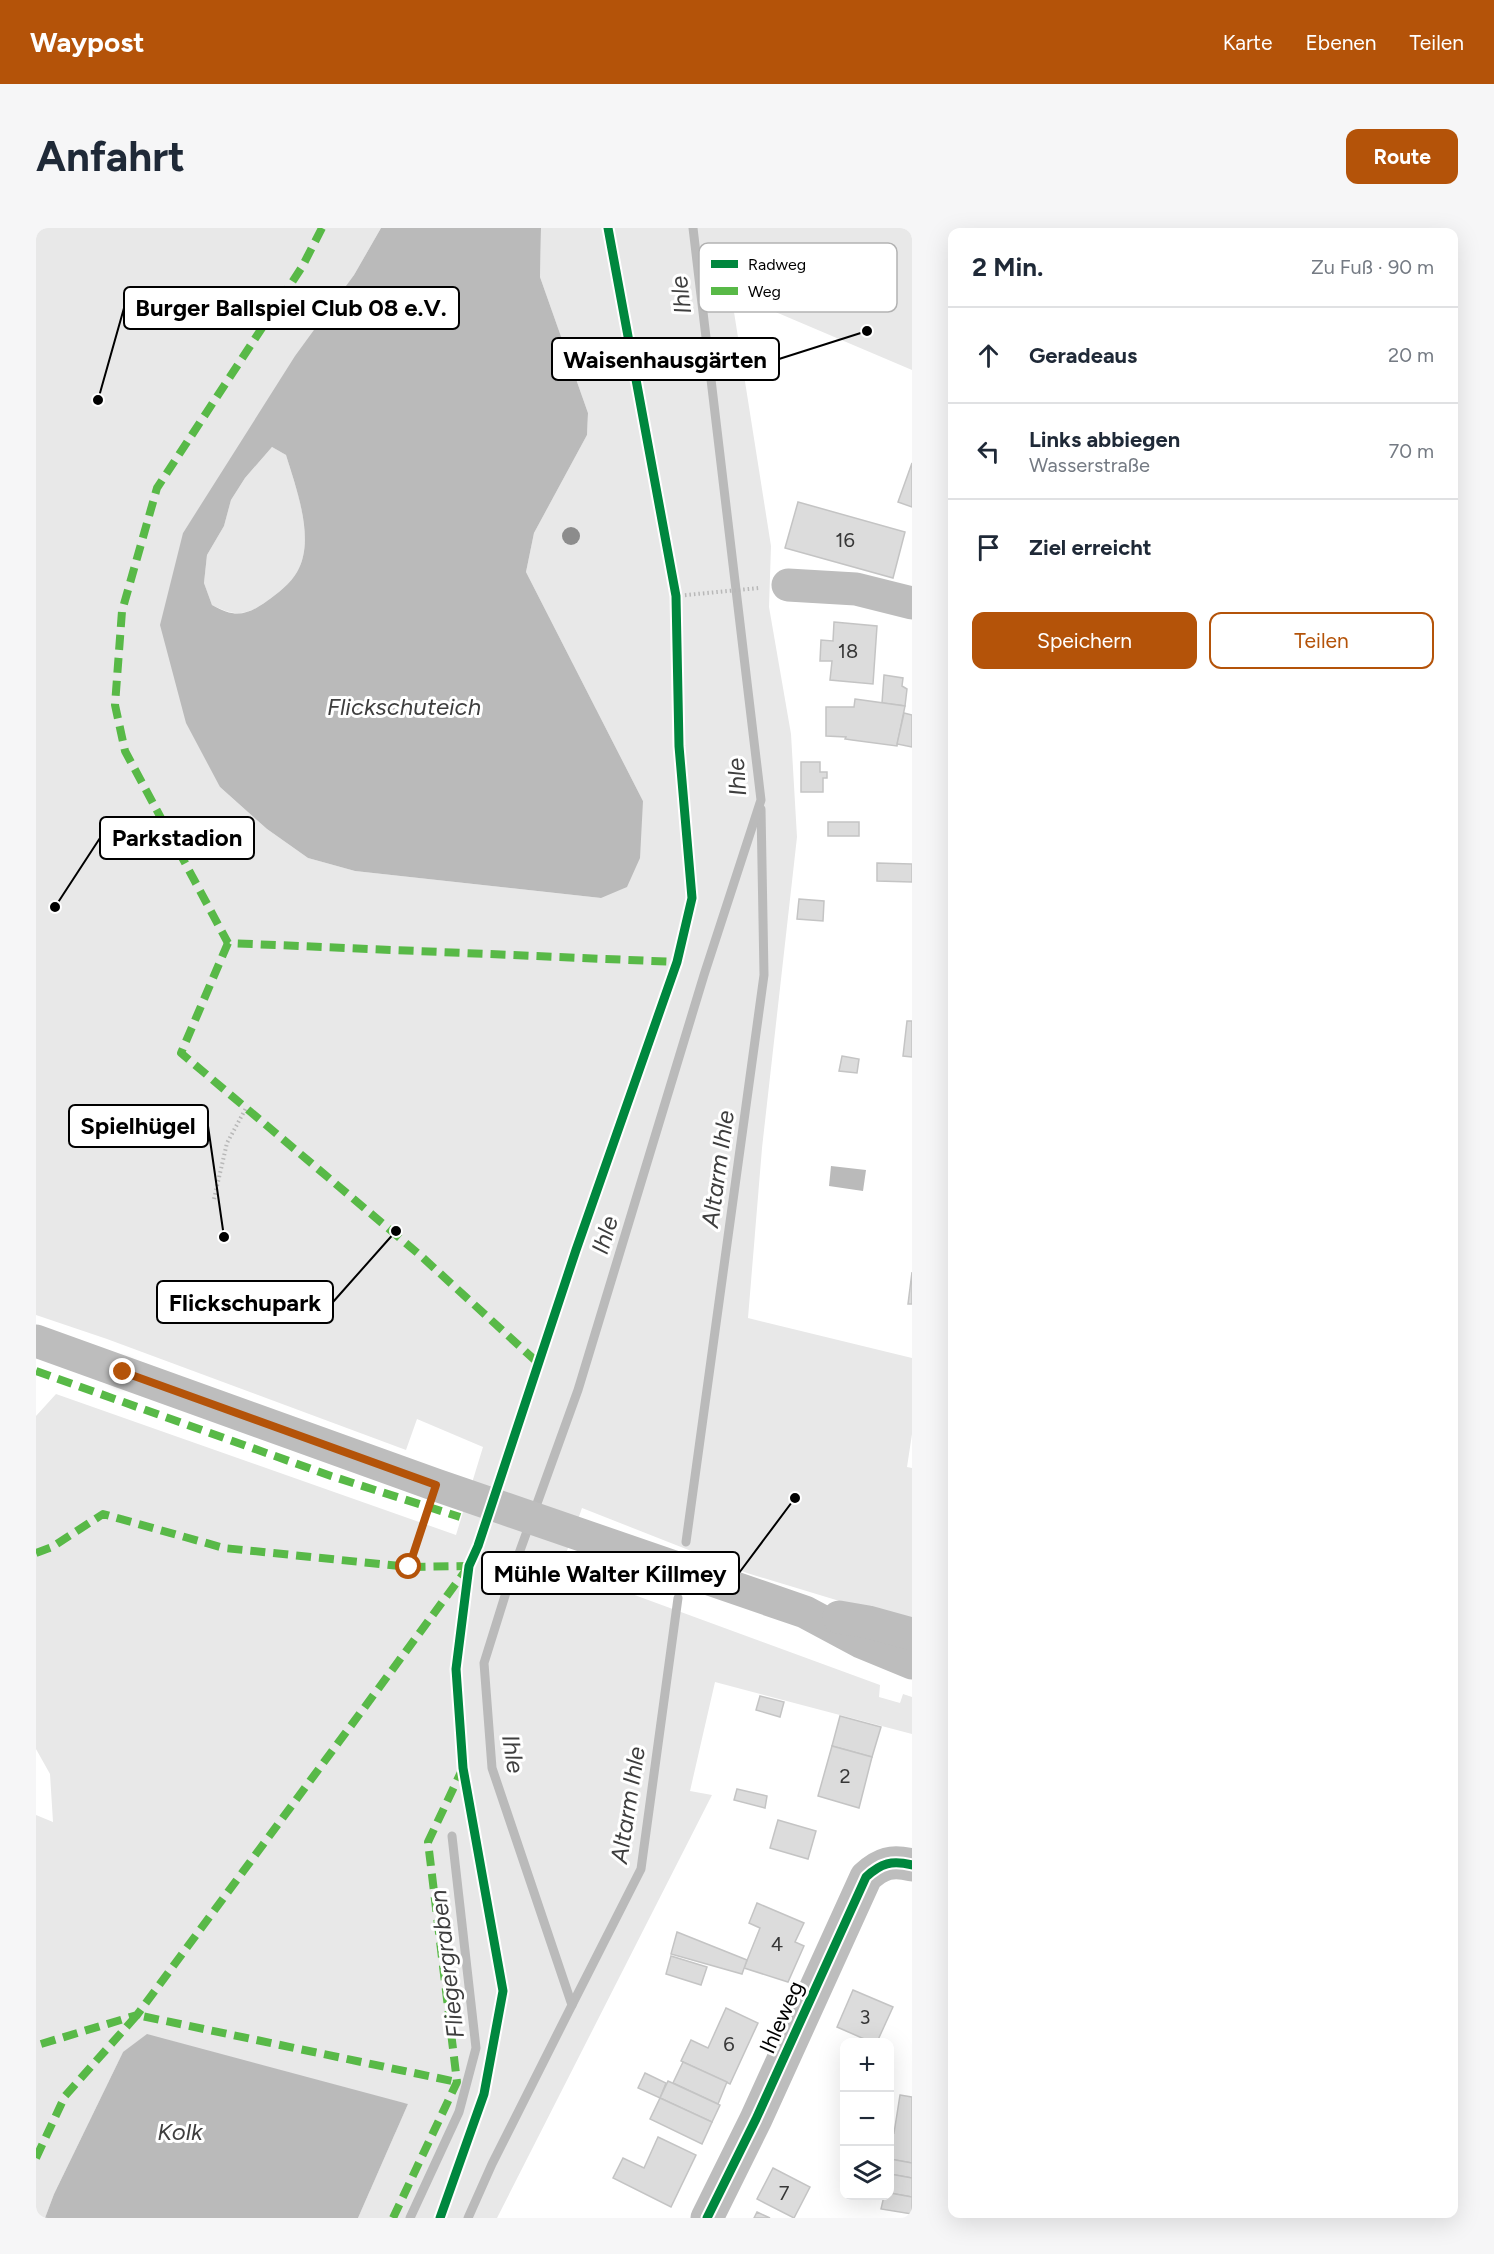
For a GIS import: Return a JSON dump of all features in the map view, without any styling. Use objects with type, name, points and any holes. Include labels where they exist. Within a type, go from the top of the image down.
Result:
[{"type":"main road","points":[[775,586],[856,589],[912,603]]},
{"type":"main road","points":[[36,1341],[467,1496],[805,1612],[861,1642],[912,1663]]},
{"type":"main road","points":[[805,1612],[868,1622],[912,1634]]},
{"type":"main road","name":"Ihleweg","points":[[707,2218],[756,2119],[866,1877],[877,1867],[886,1863],[912,1865]]},
{"type":"path","points":[[676,596],[775,586]]},
{"type":"path","points":[[214,1199],[227,1143],[246,1108]]},
{"type":"path","points":[[409,1567],[436,1485]]},
{"type":"shaded area","points":[[36,228],[381,228],[354,275],[183,533],[220,787],[267,829],[308,858],[355,871],[601,898],[643,801],[526,572],[534,533],[587,435],[588,413],[540,277],[541,228],[912,228],[912,370],[776,312],[897,312],[897,243],[699,243],[699,312],[734,312],[771,546],[769,607],[791,734],[797,837],[762,1148],[748,1318],[912,1358],[912,1434],[907,1467],[912,1468],[912,1623],[747,1573],[582,1508],[561,1568],[880,1685],[879,1697],[900,1703],[903,1694],[912,1697],[912,1734],[715,1682],[690,1791],[712,1795],[497,2218],[358,2218],[408,2104],[123,2052],[54,2194],[45,2218],[36,2218],[36,1815],[53,1822],[50,1774],[36,1749],[36,1416],[56,1394],[456,1535],[483,1447],[417,1419],[406,1450],[36,1315]]},
{"type":"shaded area","points":[[272,447],[286,455],[299,498],[305,529],[302,559],[291,580],[267,601],[247,612],[228,612],[212,605],[204,583],[207,555],[224,526],[231,500],[245,478]]},
{"type":"water","name":"Flickschuteich","points":[[381,228],[541,228],[540,277],[588,413],[587,435],[534,533],[526,572],[643,801],[640,858],[627,887],[601,898],[355,871],[308,858],[267,829],[220,787],[186,723],[160,625],[183,533],[295,356],[354,275]],"holes":[[[272,447],[286,455],[299,498],[305,530],[302,559],[291,580],[267,601],[253,610],[240,614],[227,612],[212,605],[204,583],[207,555],[224,526],[231,500],[245,478]]]},
{"type":"water","points":[[831,1166],[866,1170],[863,1191],[829,1186]]},
{"type":"water","name":"Kolk","points":[[147,2034],[408,2104],[358,2218],[45,2218],[54,2194],[123,2052]]},
{"type":"building","points":[[912,463],[912,507],[898,502]]},
{"type":"building","points":[[798,502],[905,532],[893,578],[785,548]]},
{"type":"building","points":[[834,622],[877,626],[873,684],[830,680],[832,661],[820,661],[821,640],[833,641]]},
{"type":"building","points":[[884,675],[903,678],[902,686],[907,689],[905,706],[882,703]]},
{"type":"building","points":[[855,699],[905,706],[897,746],[826,736],[826,707],[854,707]]},
{"type":"building","points":[[904,713],[912,715],[912,747],[897,744]]},
{"type":"building","points":[[801,762],[820,762],[820,772],[827,772],[827,778],[823,778],[823,792],[801,792]]},
{"type":"building","points":[[828,822],[859,822],[859,836],[828,836]]},
{"type":"building","points":[[877,863],[912,864],[912,882],[877,881]]},
{"type":"building","points":[[799,899],[824,901],[823,921],[797,919]]},
{"type":"building","points":[[907,1021],[912,1021],[912,1057],[903,1056]]},
{"type":"building","points":[[842,1056],[859,1059],[857,1073],[839,1071]]},
{"type":"building","points":[[912,1272],[912,1304],[908,1304]]},
{"type":"building","points":[[760,1696],[784,1702],[780,1717],[756,1710]]},
{"type":"building","points":[[840,1716],[881,1727],[872,1757],[832,1746]]},
{"type":"building","points":[[832,1746],[872,1757],[859,1808],[818,1796]]},
{"type":"building","points":[[737,1789],[767,1796],[765,1808],[734,1800]]},
{"type":"building","points":[[778,1820],[816,1831],[808,1859],[770,1848]]},
{"type":"building","points":[[757,1903],[804,1923],[795,1942],[804,1946],[788,1982],[744,1968],[760,1928],[749,1923]]},
{"type":"building","points":[[677,1932],[747,1960],[742,1974],[671,1954]]},
{"type":"building","points":[[671,1956],[707,1967],[701,1985],[666,1974]]},
{"type":"building","points":[[853,1990],[893,2007],[879,2038],[862,2038],[837,2027]]},
{"type":"building","points":[[726,2008],[758,2023],[730,2084],[681,2061],[691,2040],[708,2048]]},
{"type":"building","points":[[683,2062],[727,2082],[718,2104],[673,2083]]},
{"type":"building","points":[[645,2073],[666,2083],[660,2098],[638,2088]]},
{"type":"building","points":[[668,2081],[720,2105],[712,2122],[660,2098]]},
{"type":"building","points":[[900,2095],[912,2097],[912,2163],[894,2160],[894,2133]]},
{"type":"building","points":[[660,2098],[712,2122],[702,2144],[650,2119]]},
{"type":"building","points":[[658,2137],[696,2155],[671,2207],[613,2178],[623,2158],[644,2168]]},
{"type":"building","points":[[894,2160],[912,2163],[912,2178],[894,2175]]},
{"type":"building","points":[[773,2168],[810,2187],[794,2218],[757,2199]]},
{"type":"building","points":[[894,2175],[912,2178],[912,2197],[894,2194]]},
{"type":"building","points":[[894,2194],[912,2197],[912,2214],[881,2209],[883,2200],[894,2200]]},
{"type":"building","points":[[757,2212],[770,2218],[754,2218]]},
{"type":"waterway","name":"Ihle","points":[[693,228],[699,278]]},
{"type":"waterway","name":"Ihle","points":[[468,2218],[492,2164],[572,2005],[492,1768],[484,1663],[513,1570],[578,1390],[704,975],[761,800],[703,312]]},
{"type":"waterway","name":"Altarm Ihle","points":[[686,1542],[764,975],[761,809]]},
{"type":"waterway","name":"Altarm Ihle","points":[[572,2005],[641,1869],[678,1598]]},
{"type":"waterway","name":"Fliegergraben","points":[[410,2218],[459,2112],[476,2048],[452,1836]]},
{"type":"marked path","points":[[322,228],[302,267],[157,488],[122,611],[115,705],[125,751],[228,943],[677,962]]},
{"type":"marked path","points":[[228,943],[181,1053],[421,1256],[538,1363]]},
{"type":"marked path","points":[[36,1371],[331,1476],[460,1517]]},
{"type":"marked path","points":[[36,1553],[52,1547],[103,1514],[224,1548],[409,1567],[469,1566]]},
{"type":"marked path","points":[[41,2044],[137,2015],[466,1570]]},
{"type":"marked path","points":[[393,2218],[457,2082],[428,1842],[462,1770]]},
{"type":"marked path","points":[[36,2158],[65,2096],[137,2015],[457,2082]]},
{"type":"cycle path","points":[[440,2218],[484,2094],[503,1991],[463,1768],[456,1669],[469,1566],[478,1546],[576,1250],[677,962],[692,898],[679,746],[676,596],[608,228]]},
{"type":"cycle path","points":[[707,2218],[756,2119],[866,1877],[887,1864],[912,1865]]},
{"type":"place","name":"Waisenhausgärten","points":[[867,331]]},
{"type":"place","name":"Burger Ballspiel Club 08 e.V.","points":[[98,400]]},
{"type":"place","name":"Parkstadion","points":[[55,907]]},
{"type":"place","name":"Flickschupark","points":[[396,1231]]},
{"type":"place","name":"Spielhügel","points":[[224,1237]]},
{"type":"place","name":"Mühle Walter Killmey","points":[[795,1498]]},
{"type":"route","points":[[123,1372],[436,1485],[409,1567]]}]
